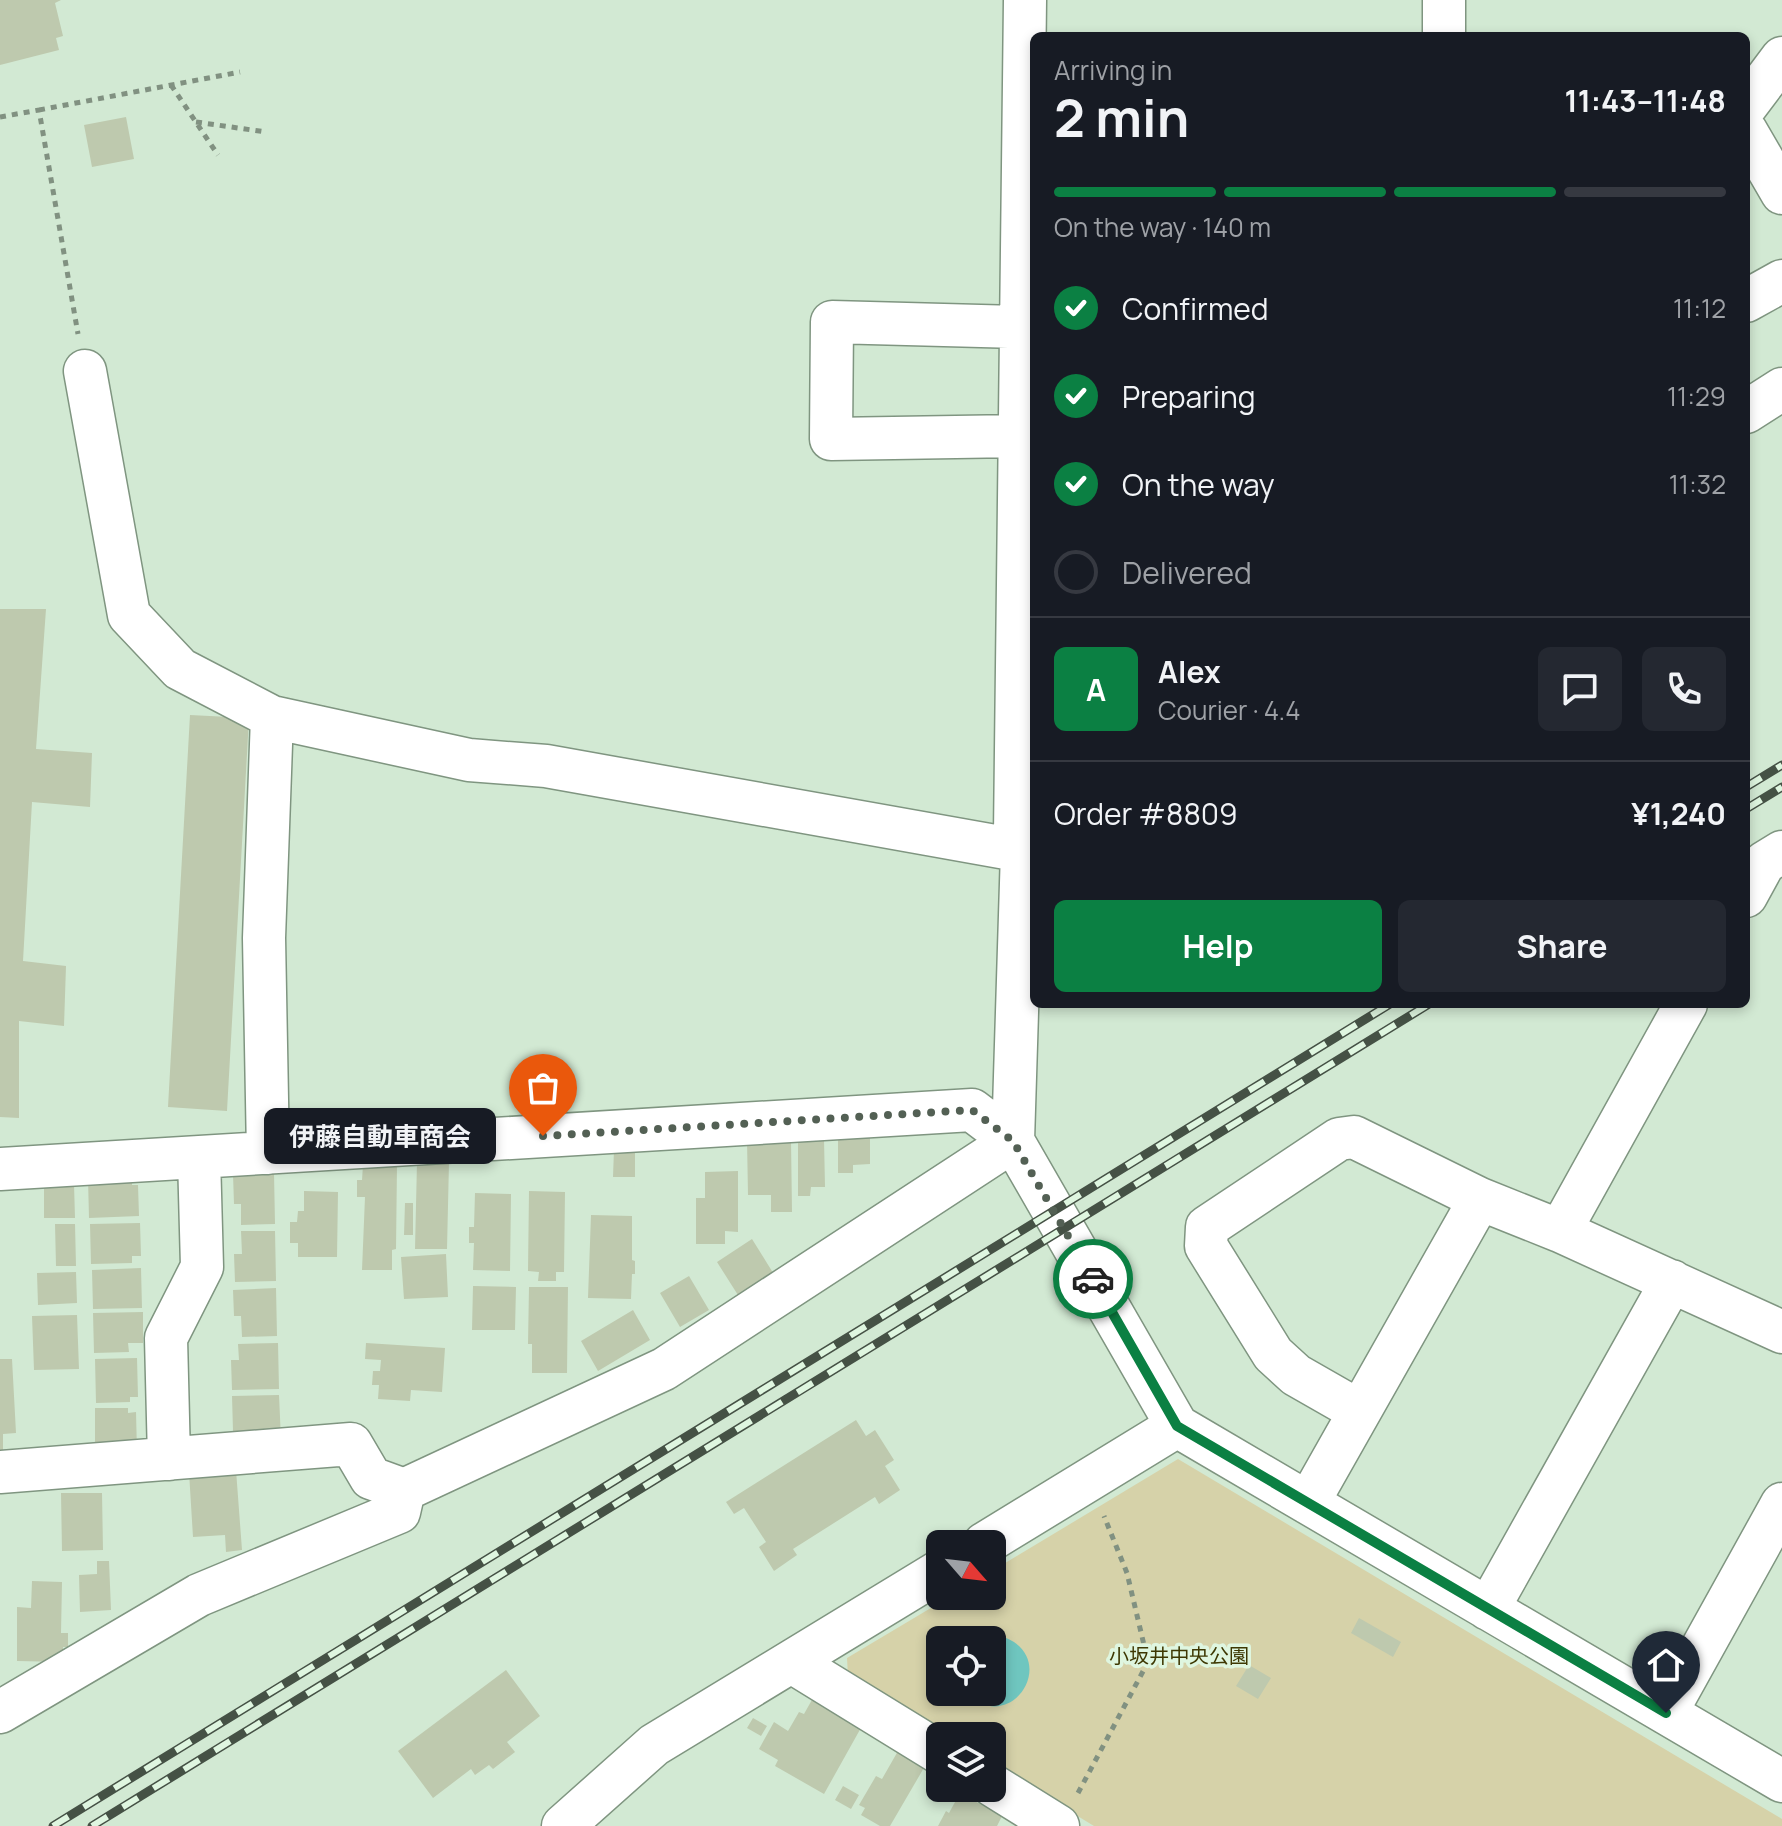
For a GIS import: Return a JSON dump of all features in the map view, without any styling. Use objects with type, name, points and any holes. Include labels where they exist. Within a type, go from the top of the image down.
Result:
[{"type":"street","points":[[1013,1141],[1028,852],[1015,834],[1021,327],[1029,129],[1025,0]]},
{"type":"street","points":[[1444,0],[1444,32]]},
{"type":"street","points":[[1750,101],[1782,58]]},
{"type":"street","points":[[1750,138],[1782,193]]},
{"type":"street","points":[[1750,299],[1782,281]]},
{"type":"street","points":[[1020,436],[831,439],[832,322],[1021,327]]},
{"type":"street","points":[[85,371],[129,615],[180,669],[272,717],[469,760],[546,766],[1028,852]]},
{"type":"street","points":[[1750,409],[1782,389]]},
{"type":"street","points":[[268,1153],[264,938],[272,717]]},
{"type":"street","points":[[1750,889],[1764,863],[1782,852]]},
{"type":"street","points":[[1560,1231],[1684,1008]]},
{"type":"street","points":[[0,1169],[972,1110],[1013,1141],[1177,1426],[1782,1781]]},
{"type":"street","points":[[1359,1411],[1296,1375],[1273,1354],[1206,1246],[1207,1227],[1339,1139],[1354,1137],[1480,1199],[1560,1231],[1782,1332]]},
{"type":"street","points":[[0,1472],[351,1444],[371,1478],[404,1490],[664,1369],[1013,1141]]},
{"type":"street","points":[[169,1459],[166,1338],[202,1267],[199,1157]]},
{"type":"street","points":[[1308,1503],[1480,1199]]},
{"type":"street","points":[[1488,1609],[1672,1281]]},
{"type":"street","points":[[1006,1531],[1177,1426]]},
{"type":"street","points":[[0,1712],[199,1595],[399,1512],[404,1490]]},
{"type":"street","points":[[1666,1713],[1782,1504]]},
{"type":"street","points":[[563,1826],[654,1745],[926,1580]]},
{"type":"street","points":[[792,1662],[926,1744]]},
{"type":"street","points":[[1006,1793],[1045,1815]]},
{"type":"path","points":[[0,117],[240,72]]},
{"type":"path","points":[[171,85],[218,155]]},
{"type":"path","points":[[39,110],[85,371]]},
{"type":"path","points":[[195,122],[266,132]]},
{"type":"path","points":[[1045,1815],[1148,1662],[1127,1573],[1101,1510],[1083,1484]]},
{"type":"green space","name":"小坂井中央公園","points":[[1178,1459],[1782,1819],[1782,1826],[1094,1826],[1006,1773],[1006,1722],[926,1724],[848,1676],[847,1658],[928,1610],[1006,1610],[1006,1563]]},
{"type":"water","points":[[1006,1639],[1018,1645],[1028,1659],[1029,1674],[1024,1689],[1014,1700],[1006,1703]]},
{"type":"building","points":[[0,0],[61,0],[55,3],[63,36],[56,38],[59,50],[0,65]]},
{"type":"building","points":[[126,117],[134,159],[92,167],[84,125]]},
{"type":"building","points":[[0,609],[46,609],[36,749],[92,753],[90,807],[32,802],[23,961],[66,966],[64,1026],[19,1021],[19,1118],[0,1117]]},
{"type":"building","points":[[190,715],[249,718],[227,1111],[168,1107]]},
{"type":"building","points":[[870,1135],[870,1164],[853,1165],[853,1173],[838,1173],[838,1139]]},
{"type":"building","points":[[798,1139],[824,1139],[825,1187],[811,1187],[810,1196],[798,1196]]},
{"type":"building","points":[[747,1140],[791,1140],[792,1212],[771,1212],[771,1195],[748,1195]]},
{"type":"building","points":[[614,1149],[635,1149],[635,1177],[613,1177]]},
{"type":"building","points":[[417,1162],[449,1162],[447,1249],[415,1249]]},
{"type":"building","points":[[363,1165],[397,1165],[396,1249],[392,1250],[392,1270],[362,1270],[365,1197],[357,1197],[357,1180],[362,1180]]},
{"type":"building","points":[[738,1171],[738,1232],[725,1231],[725,1244],[696,1244],[696,1198],[705,1198],[705,1172]]},
{"type":"building","points":[[274,1173],[275,1224],[241,1225],[241,1204],[234,1204],[233,1174]]},
{"type":"building","points":[[132,1177],[132,1185],[138,1185],[139,1216],[89,1218],[88,1178]]},
{"type":"building","points":[[74,1184],[75,1218],[44,1218],[44,1185]]},
{"type":"building","points":[[304,1191],[338,1192],[337,1257],[298,1257],[298,1243],[290,1243],[290,1222],[297,1222],[298,1211],[304,1211]]},
{"type":"building","points":[[529,1191],[565,1192],[564,1272],[556,1272],[556,1281],[538,1281],[539,1272],[528,1271]]},
{"type":"building","points":[[475,1193],[511,1194],[510,1271],[473,1270],[474,1243],[469,1243],[469,1227],[474,1227]]},
{"type":"building","points":[[405,1203],[413,1203],[413,1235],[404,1235]]},
{"type":"building","points":[[591,1215],[632,1216],[635,1274],[632,1274],[631,1299],[588,1298]]},
{"type":"building","points":[[140,1223],[141,1256],[132,1256],[132,1263],[91,1264],[90,1224]]},
{"type":"building","points":[[55,1224],[75,1224],[76,1266],[56,1266]]},
{"type":"building","points":[[241,1231],[275,1231],[276,1281],[235,1282],[234,1254],[242,1254]]},
{"type":"building","points":[[752,1239],[775,1276],[743,1303],[717,1262]]},
{"type":"building","points":[[446,1254],[448,1297],[404,1299],[401,1257]]},
{"type":"building","points":[[141,1268],[142,1308],[93,1309],[92,1270]]},
{"type":"building","points":[[76,1272],[77,1303],[38,1305],[37,1273]]},
{"type":"building","points":[[689,1276],[709,1310],[680,1327],[660,1293]]},
{"type":"building","points":[[473,1286],[516,1287],[515,1330],[472,1330]]},
{"type":"building","points":[[529,1287],[568,1287],[567,1373],[532,1373],[532,1344],[528,1344]]},
{"type":"building","points":[[276,1288],[277,1336],[242,1337],[241,1316],[234,1316],[233,1290]]},
{"type":"building","points":[[633,1310],[650,1340],[598,1371],[581,1341]]},
{"type":"building","points":[[143,1312],[143,1343],[128,1343],[129,1352],[94,1353],[93,1313]]},
{"type":"building","points":[[77,1315],[79,1369],[34,1370],[32,1316]]},
{"type":"building","points":[[278,1343],[279,1389],[232,1390],[231,1360],[239,1360],[238,1344]]},
{"type":"building","points":[[366,1343],[445,1348],[442,1392],[411,1390],[410,1401],[378,1399],[379,1385],[372,1385],[373,1371],[380,1371],[381,1360],[365,1359]]},
{"type":"building","points":[[137,1358],[138,1397],[130,1397],[130,1402],[96,1403],[95,1359]]},
{"type":"building","points":[[0,1359],[12,1359],[16,1433],[3,1434],[3,1450],[0,1450]]},
{"type":"building","points":[[279,1395],[281,1440],[240,1441],[239,1431],[233,1431],[232,1396]]},
{"type":"building","points":[[95,1408],[128,1408],[128,1413],[136,1412],[137,1452],[95,1453]]},
{"type":"building","points":[[856,1420],[866,1436],[875,1430],[894,1460],[885,1466],[900,1490],[879,1504],[875,1497],[793,1549],[797,1555],[774,1571],[759,1547],[766,1542],[744,1508],[734,1514],[726,1502]]},
{"type":"building","points":[[236,1470],[242,1550],[226,1552],[225,1535],[193,1537],[189,1472]]},
{"type":"building","points":[[61,1493],[102,1493],[103,1550],[62,1551]]},
{"type":"building","points":[[97,1561],[109,1561],[111,1610],[80,1612],[79,1575],[97,1574]]},
{"type":"building","points":[[32,1581],[62,1582],[61,1633],[68,1633],[68,1647],[63,1647],[63,1662],[17,1661],[17,1607],[31,1608]]},
{"type":"building","points":[[1359,1618],[1401,1642],[1393,1657],[1351,1633]]},
{"type":"building","points":[[1249,1665],[1271,1678],[1258,1699],[1236,1686]]},
{"type":"building","points":[[506,1670],[540,1716],[507,1742],[515,1752],[493,1769],[489,1765],[475,1775],[471,1769],[433,1798],[398,1751]]},
{"type":"building","points":[[813,1698],[862,1726],[824,1794],[775,1766],[778,1760],[759,1749],[774,1722],[788,1731],[799,1712],[804,1714]]},
{"type":"building","points":[[753,1718],[767,1726],[761,1736],[747,1728]]},
{"type":"building","points":[[898,1751],[925,1766],[890,1826],[880,1826],[861,1815],[865,1808],[859,1805],[876,1776],[882,1779]]},
{"type":"building","points":[[843,1786],[859,1795],[851,1809],[835,1800]]},
{"type":"building","points":[[955,1802],[976,1802],[1002,1816],[997,1826],[938,1826],[946,1811],[949,1813]]},
{"type":"railway","points":[[1750,785],[1782,765]]},
{"type":"railway","points":[[1750,807],[1782,787]]},
{"type":"railway","points":[[53,1826],[1383,1008]]},
{"type":"railway","points":[[92,1826],[1422,1008]]},
{"type":"way so far","points":[[543,1136],[972,1110],[1013,1141],[1093,1279]]},
{"type":"place","name":"伊藤自動車商会","points":[[543,1136]]},
{"type":"route","points":[[1093,1279],[1177,1426],[1666,1713]]}]
